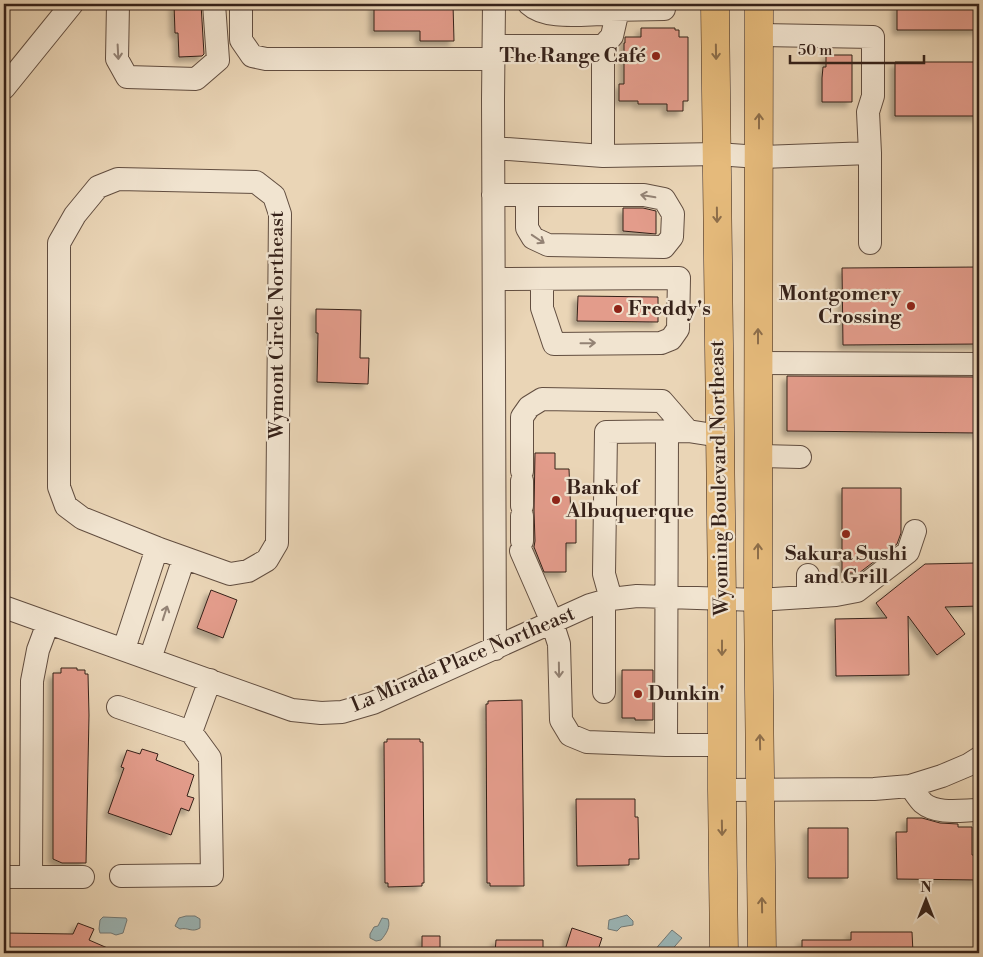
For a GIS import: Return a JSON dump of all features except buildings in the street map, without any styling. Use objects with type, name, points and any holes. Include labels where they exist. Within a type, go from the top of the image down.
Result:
[{"type":"main road","name":"Wyoming Boulevard Northeast","points":[[715,4],[724,953]]},
{"type":"main road","name":"Wyoming Boulevard Northeast","points":[[759,4],[758,600],[762,953]]},
{"type":"street","points":[[4,88],[72,4]]},
{"type":"street","points":[[118,4],[117,59],[127,77],[196,79],[218,60],[214,4]]},
{"type":"street","points":[[241,4],[241,40],[252,56],[266,59],[494,52],[603,46]]},
{"type":"street","points":[[494,4],[495,649]]},
{"type":"street","points":[[528,4],[536,11],[554,14],[607,14],[608,8]]},
{"type":"street","points":[[554,4],[578,4]]},
{"type":"street","points":[[608,8],[669,5]]},
{"type":"street","points":[[603,156],[603,46],[612,36],[608,8]]},
{"type":"street","points":[[759,35],[873,37],[873,96],[868,112],[870,243]]},
{"type":"street","points":[[218,50],[241,40]]},
{"type":"street","points":[[494,148],[603,156],[717,154],[759,157],[870,153]]},
{"type":"street","name":"Wymont Circle Northeast","points":[[118,178],[256,182],[274,196],[280,214],[277,543],[266,560],[248,571],[230,574],[157,548],[82,518],[66,506],[59,487],[59,243],[75,215],[98,187],[118,178]]},
{"type":"street","points":[[493,195],[644,195],[664,199],[673,214],[672,237],[664,247],[548,245],[533,238],[527,228],[526,196]]},
{"type":"street","points":[[494,279],[679,278],[678,330],[671,339],[660,342],[554,344],[542,338],[534,330],[528,316],[534,279]]},
{"type":"street","points":[[758,363],[979,364]]},
{"type":"street","points":[[666,745],[667,597],[678,432],[662,401],[542,399],[529,407],[522,417],[522,546],[559,644],[561,720],[570,735],[586,742],[666,745],[722,746]]},
{"type":"street","points":[[604,692],[608,600],[604,574],[606,432],[678,432],[720,436]]},
{"type":"street","points":[[758,456],[800,457]]},
{"type":"street","name":"La Mirada Place Northeast","points":[[4,607],[292,710],[321,713],[342,712],[373,703],[590,605],[608,600],[637,596],[758,600],[808,586],[836,595],[857,591],[908,552],[915,531]]},
{"type":"street","points":[[124,650],[157,548]]},
{"type":"street","points":[[150,659],[184,558]]},
{"type":"street","points":[[31,877],[32,681],[35,664],[48,623]]},
{"type":"street","points":[[191,732],[210,680]]},
{"type":"street","points":[[118,707],[191,732],[210,758],[212,875],[121,876]]},
{"type":"street","points":[[722,790],[874,789],[910,786],[978,762]]},
{"type":"street","points":[[910,786],[928,806],[942,810],[979,810]]},
{"type":"street","points":[[4,877],[84,877]]},
{"type":"water","points":[[627,915],[633,921],[633,925],[621,927],[617,931],[608,929],[609,920]]},
{"type":"water","points":[[195,916],[200,919],[200,928],[192,930],[180,929],[175,926],[179,918]]},
{"type":"water","points":[[103,917],[126,918],[123,933],[116,935],[100,933],[100,920]]},
{"type":"water","points":[[382,918],[388,919],[388,928],[381,940],[376,941],[370,938],[370,934],[374,927],[378,926]]},
{"type":"water","points":[[672,930],[682,938],[669,953],[652,953]]},
{"type":"place","name":"The Range Café","points":[[656,56]]},
{"type":"place","name":"Montgomery Crossing","points":[[911,306]]},
{"type":"place","name":"Freddy's","points":[[618,309]]},
{"type":"place","name":"Bank of Albuquerque","points":[[556,500]]},
{"type":"place","name":"Sakura Sushi and Grill","points":[[846,534]]},
{"type":"place","name":"Dunkin'","points":[[638,694]]}]
